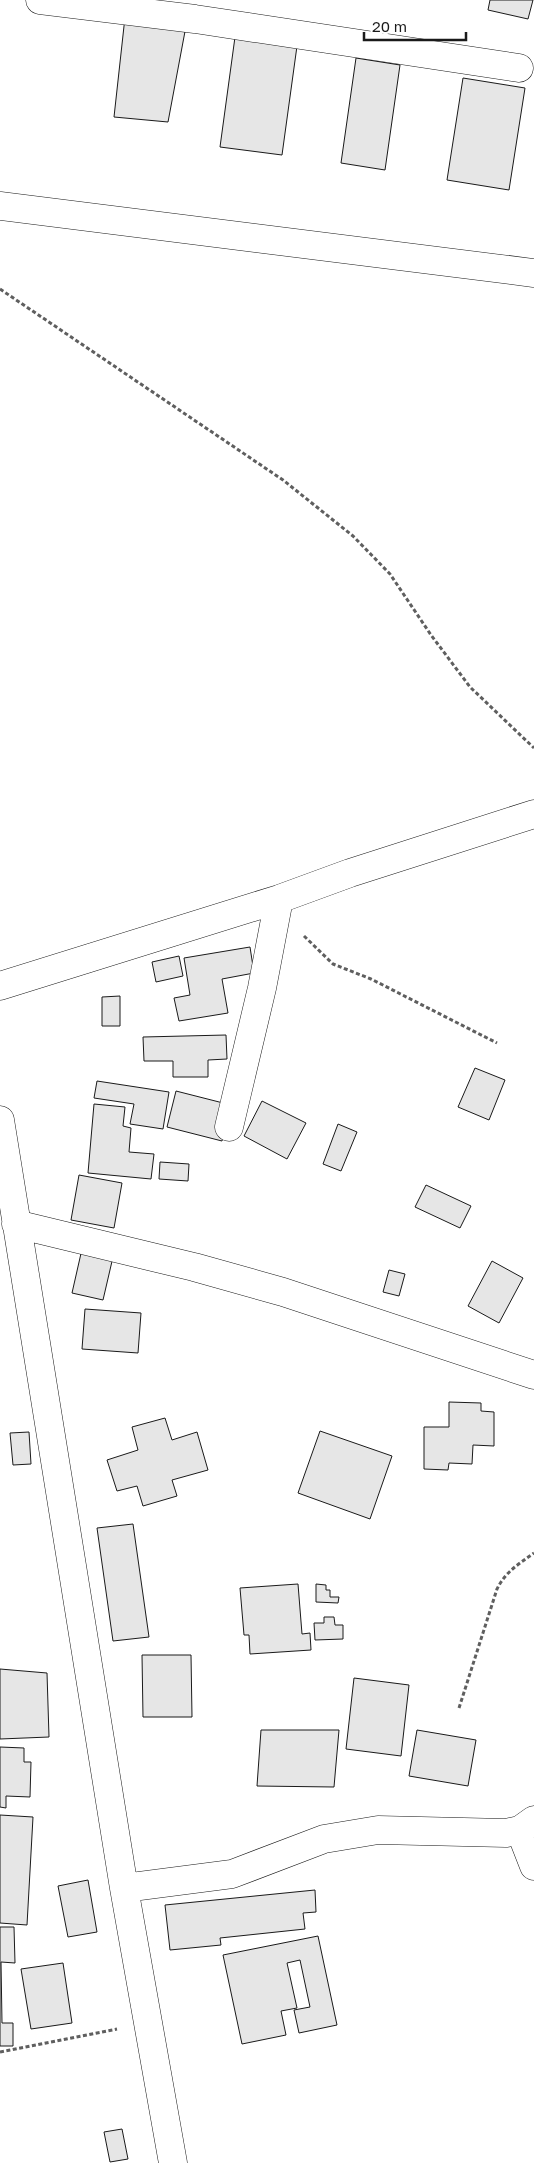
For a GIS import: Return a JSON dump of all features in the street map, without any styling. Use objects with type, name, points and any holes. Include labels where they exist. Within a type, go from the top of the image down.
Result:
[{"type":"street","points":[[40,0],[195,19],[519,68]]},
{"type":"street","points":[[0,206],[534,273]]},
{"type":"street","points":[[0,986],[277,906],[350,873],[534,814]]},
{"type":"street","points":[[229,1127],[262,988],[277,906]]},
{"type":"street","points":[[0,1120],[124,1888],[173,2163]]},
{"type":"street","points":[[16,1224],[194,1267],[283,1292],[534,1376]]},
{"type":"street","points":[[124,1888],[232,1874],[324,1839],[378,1830],[490,1833],[527,1825],[534,1866]]},
{"type":"path","points":[[0,289],[283,480],[353,536],[390,574],[431,635],[470,687],[534,748]]},
{"type":"path","points":[[277,906],[333,964],[370,980],[497,1043]]},
{"type":"path","points":[[459,1708],[497,1588],[511,1568],[534,1553]]},
{"type":"path","points":[[0,2052],[148,2023]]},
{"type":"building","points":[[490,0],[533,0],[528,19],[488,10]]},
{"type":"building","points":[[125,17],[186,26],[168,122],[114,117]]},
{"type":"building","points":[[235,37],[297,46],[282,155],[220,147]]},
{"type":"building","points":[[356,58],[400,65],[385,170],[341,163]]},
{"type":"building","points":[[463,78],[525,88],[509,190],[447,180]]},
{"type":"building","points":[[250,947],[254,973],[222,979],[228,1013],[179,1021],[174,998],[190,995],[184,958]]},
{"type":"building","points":[[179,956],[183,976],[156,982],[152,962]]},
{"type":"building","points":[[120,996],[120,1026],[102,1026],[102,997]]},
{"type":"building","points":[[226,1035],[227,1059],[208,1060],[208,1077],[173,1077],[173,1061],[144,1061],[143,1037]]},
{"type":"building","points":[[475,1068],[505,1080],[489,1120],[458,1107]]},
{"type":"building","points":[[97,1081],[169,1092],[163,1129],[130,1124],[134,1104],[94,1098]]},
{"type":"building","points":[[176,1091],[231,1105],[222,1141],[167,1127]]},
{"type":"building","points":[[262,1101],[306,1123],[287,1159],[244,1136]]},
{"type":"building","points":[[94,1104],[125,1107],[123,1126],[131,1128],[129,1152],[154,1154],[151,1179],[88,1173]]},
{"type":"building","points":[[338,1124],[357,1132],[341,1171],[323,1164]]},
{"type":"building","points":[[160,1162],[189,1164],[188,1181],[159,1179]]},
{"type":"building","points":[[79,1175],[122,1183],[114,1228],[71,1220]]},
{"type":"building","points":[[426,1185],[471,1206],[460,1228],[415,1207]]},
{"type":"building","points":[[82,1249],[113,1257],[103,1300],[72,1293]]},
{"type":"building","points":[[492,1261],[523,1278],[499,1323],[468,1306]]},
{"type":"building","points":[[389,1270],[405,1274],[399,1296],[383,1292]]},
{"type":"building","points":[[85,1309],[141,1313],[138,1353],[82,1349]]},
{"type":"building","points":[[449,1402],[481,1403],[481,1411],[494,1412],[494,1446],[473,1445],[472,1464],[449,1463],[448,1470],[424,1469],[424,1427],[449,1427]]},
{"type":"building","points":[[165,1418],[172,1440],[197,1432],[208,1470],[172,1480],[177,1496],[143,1506],[137,1486],[117,1491],[107,1460],[138,1450],[132,1427]]},
{"type":"building","points":[[320,1431],[392,1456],[370,1519],[298,1493]]},
{"type":"building","points":[[29,1432],[31,1464],[13,1465],[10,1433]]},
{"type":"building","points":[[133,1524],[149,1637],[113,1641],[97,1528]]},
{"type":"building","points":[[298,1584],[302,1634],[310,1633],[311,1650],[250,1654],[249,1635],[244,1635],[240,1588]]},
{"type":"building","points":[[316,1584],[326,1585],[326,1590],[330,1590],[330,1597],[339,1597],[338,1603],[316,1602]]},
{"type":"building","points":[[324,1617],[334,1617],[335,1625],[343,1625],[343,1639],[315,1640],[314,1623],[324,1623]]},
{"type":"building","points":[[142,1655],[191,1655],[192,1717],[143,1717]]},
{"type":"building","points":[[0,1669],[47,1673],[49,1737],[0,1739]]},
{"type":"building","points":[[354,1678],[409,1685],[401,1756],[346,1749]]},
{"type":"building","points":[[261,1730],[339,1730],[334,1787],[257,1786]]},
{"type":"building","points":[[417,1730],[476,1740],[468,1786],[409,1776]]},
{"type":"building","points":[[0,1747],[24,1748],[24,1762],[31,1762],[30,1797],[6,1796],[6,1808],[0,1807]]},
{"type":"building","points":[[0,1815],[33,1817],[27,1925],[0,1923]]},
{"type":"building","points":[[88,1880],[97,1932],[68,1937],[58,1886]]},
{"type":"building","points":[[315,1890],[316,1912],[303,1913],[305,1929],[220,1938],[221,1945],[170,1950],[165,1905]]},
{"type":"building","points":[[0,1927],[14,1927],[15,1963],[1,1962],[2,2023],[13,2023],[13,2046],[0,2046]]},
{"type":"building","points":[[318,1936],[337,2025],[299,2033],[294,2010],[310,2007],[300,1960],[287,1963],[297,2008],[281,2011],[286,2035],[242,2044],[223,1955]]},
{"type":"building","points":[[63,1963],[72,2023],[31,2029],[21,1969]]},
{"type":"building","points":[[122,2129],[128,2159],[110,2162],[104,2132]]}]
